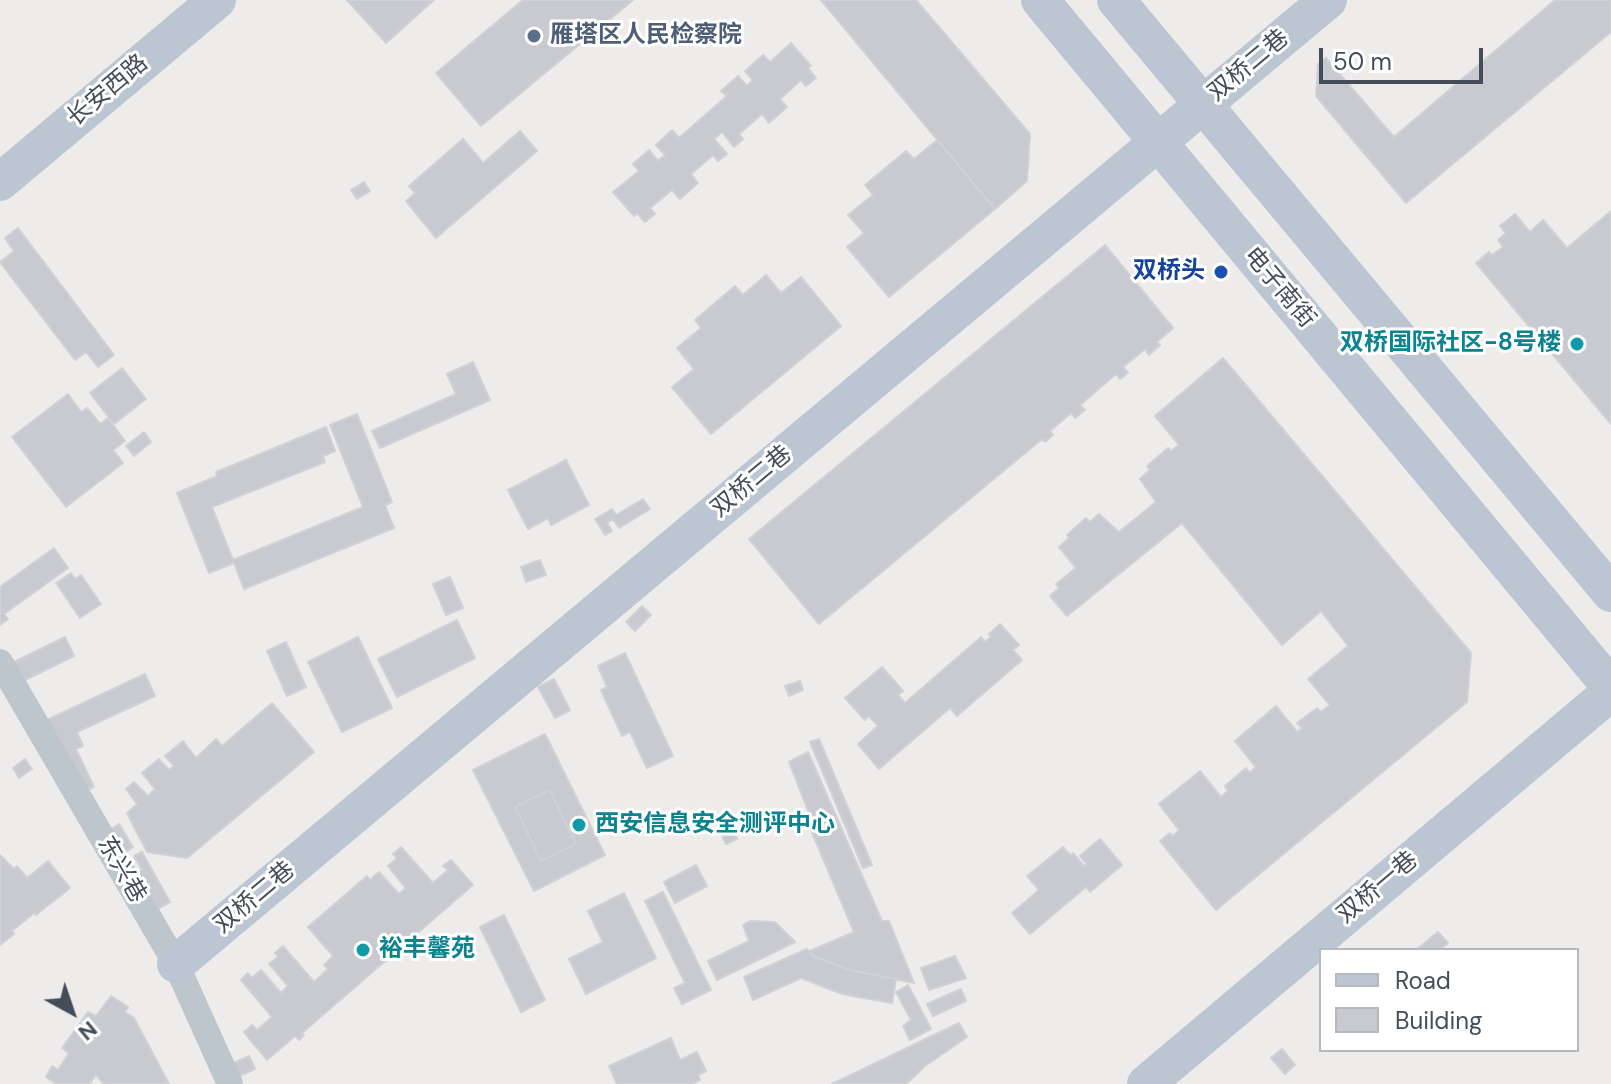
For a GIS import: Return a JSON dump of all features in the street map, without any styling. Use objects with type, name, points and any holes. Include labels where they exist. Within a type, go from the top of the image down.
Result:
[{"type":"street","name":"长安西路","points":[[0,154],[183,0]]},
{"type":"street","name":"长安西路","points":[[0,182],[217,0]]},
{"type":"street","name":"电子南街","points":[[1040,0],[1611,689]]},
{"type":"street","points":[[1116,0],[1611,593]]},
{"type":"street","name":"双桥二巷","points":[[176,964],[1328,0]]},
{"type":"street","name":"东兴巷","points":[[0,662],[176,964],[230,1084]]},
{"type":"street","name":"双桥一巷","points":[[1146,1084],[1611,689]]},
{"type":"street","name":"双桥一巷","points":[[1343,948],[1611,721]]},
{"type":"street","points":[[1181,1084],[1319,968]]},
{"type":"building","points":[[347,0],[434,0],[386,43]]},
{"type":"building","name":"雁塔区人民检察院","points":[[523,0],[633,0],[481,126],[436,73]]},
{"type":"building","points":[[821,0],[916,0],[1030,134],[1027,181],[995,209]]},
{"type":"building","points":[[1555,0],[1611,0],[1611,32],[1406,203],[1316,96],[1318,64],[1326,58],[1394,137]]},
{"type":"building","points":[[791,43],[811,66],[808,68],[816,78],[806,86],[801,80],[780,99],[787,107],[769,123],[762,114],[739,134],[743,139],[734,147],[722,132],[714,139],[727,154],[718,161],[713,155],[691,174],[698,183],[680,199],[672,190],[650,208],[655,214],[645,222],[637,213],[634,216],[613,192],[639,171],[633,164],[649,150],[658,161],[665,155],[656,145],[672,130],[679,138],[727,96],[721,91],[738,76],[747,86],[753,80],[745,71],[763,55],[770,62]]},
{"type":"building","points":[[520,131],[537,151],[436,238],[406,201],[415,193],[409,186],[463,139],[483,163]]},
{"type":"building","points":[[937,140],[995,209],[889,297],[847,247],[864,233],[848,215],[873,195],[865,185],[906,151],[914,159]]},
{"type":"building","points":[[364,182],[370,191],[357,199],[351,190]]},
{"type":"building","name":"双桥国际社区-8号楼","points":[[1611,211],[1611,424],[1476,263],[1489,252],[1492,255],[1503,247],[1498,240],[1506,233],[1500,226],[1515,214],[1530,232],[1543,220],[1567,248]]},
{"type":"building","points":[[18,228],[114,355],[98,367],[86,352],[75,360],[0,262],[14,251],[5,238]]},
{"type":"building","points":[[1105,245],[1173,328],[1157,342],[1160,345],[1149,355],[1145,349],[1123,367],[1128,373],[1120,379],[1116,374],[1080,405],[1085,410],[1075,418],[1071,413],[1050,431],[1053,435],[1045,442],[1042,439],[819,624],[749,539]]},
{"type":"building","points":[[766,275],[781,293],[801,277],[841,326],[711,434],[672,387],[694,369],[677,348],[701,328],[695,320],[735,286],[743,295]]},
{"type":"building","points":[[1223,358],[1471,653],[1467,702],[1216,910],[1160,841],[1179,830],[1159,804],[1200,771],[1221,797],[1228,791],[1225,786],[1246,768],[1250,773],[1256,767],[1235,741],[1276,706],[1297,732],[1302,728],[1297,723],[1317,708],[1321,712],[1330,705],[1308,679],[1348,646],[1321,611],[1282,645],[1182,523],[1067,616],[1050,596],[1059,588],[1056,584],[1076,568],[1059,547],[1086,518],[1090,522],[1099,514],[1119,532],[1156,502],[1140,479],[1150,470],[1147,466],[1168,448],[1171,451],[1179,445],[1155,416]]},
{"type":"building","points":[[473,362],[490,400],[380,448],[372,431],[456,394],[447,374]]},
{"type":"building","points":[[122,368],[146,399],[114,424],[90,393]]},
{"type":"building","points":[[68,394],[81,412],[87,408],[100,424],[108,418],[125,441],[113,450],[123,463],[66,507],[12,437]]},
{"type":"building","points":[[357,414],[392,502],[385,505],[394,528],[244,589],[234,563],[209,573],[177,493],[217,476],[216,472],[326,427],[335,451],[323,456],[325,462],[212,507],[233,560],[363,507],[330,425]]},
{"type":"building","points":[[144,432],[151,442],[134,456],[126,446]]},
{"type":"building","points":[[566,460],[589,505],[551,525],[548,518],[528,529],[508,490]]},
{"type":"building","points":[[643,499],[650,509],[619,528],[613,519],[607,523],[612,531],[605,535],[595,519],[612,509],[616,515]]},
{"type":"building","points":[[54,548],[68,568],[4,614],[8,619],[0,625],[0,587]]},
{"type":"building","points":[[540,560],[546,575],[526,582],[521,567]]},
{"type":"building","points":[[71,573],[75,579],[81,575],[101,604],[80,618],[56,583]]},
{"type":"building","points":[[450,577],[463,608],[446,615],[433,584]]},
{"type":"building","points":[[642,606],[651,615],[635,631],[626,622]]},
{"type":"building","points":[[457,620],[475,658],[397,697],[378,659]]},
{"type":"building","points":[[1000,624],[1019,645],[1013,650],[1022,660],[957,716],[950,708],[879,769],[858,744],[878,726],[869,716],[865,720],[845,698],[882,667],[903,691],[898,695],[905,703],[981,637],[985,642]]},
{"type":"building","points":[[65,637],[74,656],[23,681],[14,662]]},
{"type":"building","points":[[358,637],[392,708],[342,732],[308,662]]},
{"type":"building","points":[[286,642],[306,687],[287,696],[267,651]]},
{"type":"building","points":[[625,653],[673,756],[647,768],[630,732],[622,736],[601,690],[607,687],[598,666]]},
{"type":"building","points":[[145,674],[155,696],[77,732],[83,746],[76,749],[94,787],[81,793],[47,720]]},
{"type":"building","points":[[554,679],[570,710],[555,718],[538,687]]},
{"type":"building","points":[[800,681],[803,690],[789,696],[785,686]]},
{"type":"building","points":[[272,703],[314,752],[187,858],[147,852],[127,813],[137,804],[126,789],[134,782],[148,796],[155,789],[142,773],[159,759],[169,770],[174,766],[165,756],[183,741],[196,758],[216,739],[222,746]]},
{"type":"building","name":"西安信息安全测评中心","points":[[545,734],[605,855],[534,891],[473,770]],"holes":[[[550,790],[576,844],[541,861],[515,807]]]},
{"type":"building","points":[[819,739],[872,865],[863,868],[810,742]]},
{"type":"building","points":[[808,752],[882,921],[889,921],[914,983],[850,970],[814,956],[810,951],[854,932],[805,816],[809,813],[789,762]]},
{"type":"building","points":[[25,759],[32,769],[19,778],[13,768]]},
{"type":"building","points":[[550,790],[576,844],[541,861],[515,807]]},
{"type":"building","points":[[724,814],[737,839],[726,844],[714,819]]},
{"type":"building","points":[[119,824],[133,847],[124,853],[110,830]]},
{"type":"building","points":[[1100,839],[1122,865],[1090,892],[1086,887],[1030,934],[1012,913],[1039,890],[1027,876],[1063,847],[1084,866],[1087,864],[1080,856]]},
{"type":"building","name":"裕丰馨苑","points":[[401,847],[433,883],[448,870],[443,866],[451,860],[473,885],[302,1033],[304,1035],[299,1040],[295,1036],[267,1060],[244,1032],[252,1025],[257,1030],[272,1017],[241,980],[248,973],[252,978],[261,970],[281,993],[288,986],[269,964],[278,957],[275,953],[283,946],[314,982],[328,969],[324,965],[333,956],[308,927],[367,876],[370,880],[379,872],[399,894],[406,888],[388,866],[397,858],[393,854]]},
{"type":"building","points":[[142,852],[170,902],[158,909],[138,872],[142,870],[134,856]]},
{"type":"building","points":[[0,855],[14,869],[17,866],[27,878],[48,861],[70,888],[36,915],[34,913],[0,945]]},
{"type":"building","points":[[696,865],[707,886],[675,903],[664,882]]},
{"type":"building","points":[[663,892],[711,990],[682,1004],[674,988],[685,983],[645,901]]},
{"type":"building","points":[[624,893],[656,958],[586,994],[569,959],[603,942],[588,911]]},
{"type":"building","points":[[504,915],[545,1000],[521,1012],[480,927]]},
{"type":"building","points":[[750,921],[775,922],[795,942],[717,980],[708,961],[749,941],[743,925]]},
{"type":"building","points":[[1438,932],[1448,943],[1442,948],[1418,948]]},
{"type":"building","points":[[807,949],[814,957],[850,970],[896,979],[892,1003],[842,994],[801,978],[753,1000],[744,977]]},
{"type":"building","points":[[955,956],[966,978],[929,990],[921,968]]},
{"type":"building","points":[[908,985],[931,1029],[910,1040],[903,1026],[911,1020],[896,992]]},
{"type":"building","points":[[961,989],[966,1001],[933,1016],[927,1004]]},
{"type":"building","points":[[111,996],[128,1007],[125,1012],[134,1018],[169,1084],[104,1084],[96,1075],[89,1084],[56,1084],[46,1077],[52,1066],[58,1070],[69,1053],[62,1048],[88,1012],[96,1016]]},
{"type":"building","points":[[959,1023],[967,1037],[925,1066],[906,1084],[832,1084]]},
{"type":"building","points":[[671,1038],[680,1060],[697,1052],[706,1071],[698,1075],[700,1080],[692,1084],[617,1084],[609,1066]]},
{"type":"building","points":[[1282,1049],[1295,1065],[1285,1074],[1271,1058]]},
{"type":"building","points":[[249,1056],[255,1069],[237,1077],[231,1064]]},
{"type":"place","name":"雁塔区人民检察院","points":[[534,36]]},
{"type":"place","name":"双桥头","points":[[1221,272]]},
{"type":"place","name":"双桥国际社区-8号楼","points":[[1577,344]]},
{"type":"place","name":"西安信息安全测评中心","points":[[579,825]]},
{"type":"place","name":"裕丰馨苑","points":[[363,950]]}]
